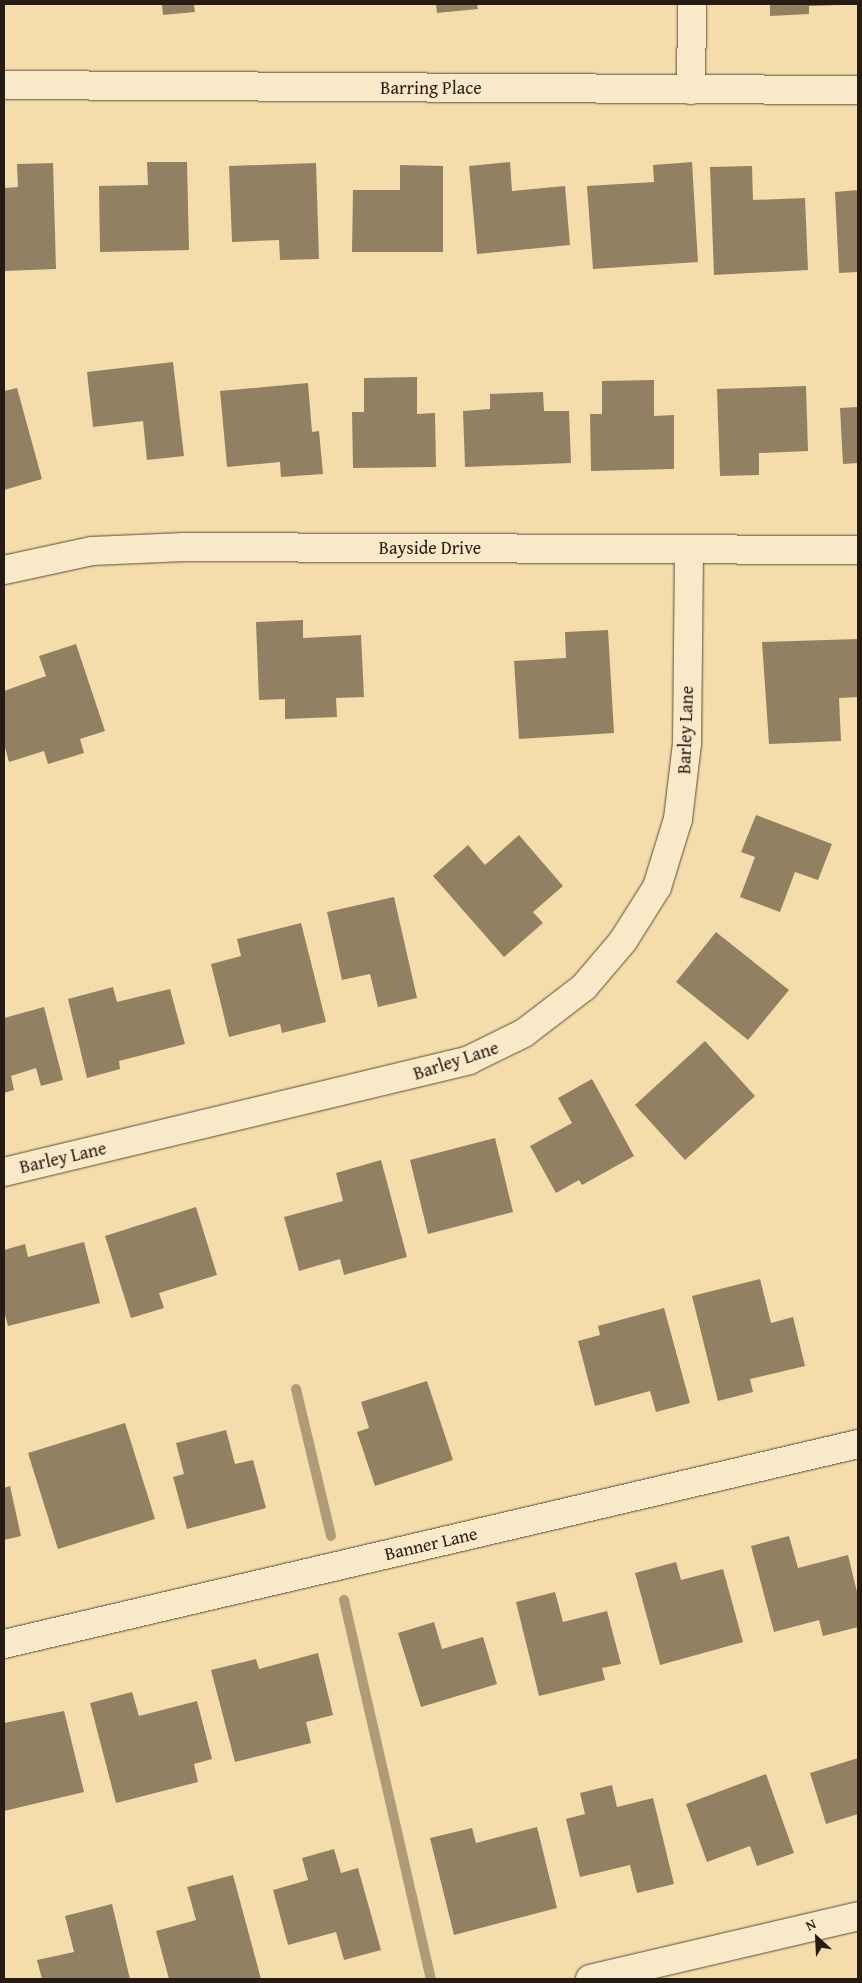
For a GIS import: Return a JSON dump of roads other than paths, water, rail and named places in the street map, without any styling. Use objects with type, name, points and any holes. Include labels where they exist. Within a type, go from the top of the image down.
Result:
[{"type":"street","points":[[691,90],[692,4]]},
{"type":"street","name":"Barring Place","points":[[4,85],[858,90]]},
{"type":"street","name":"Bayside Drive","points":[[4,570],[92,552],[170,547],[858,550]]},
{"type":"street","name":"Barley Lane","points":[[4,1172],[447,1067],[506,1044],[566,1004],[623,941],[657,887],[673,842],[682,795],[687,743],[689,549]]},
{"type":"street","name":"Banner Lane","points":[[4,1644],[858,1444]]},
{"type":"street","points":[[590,1979],[858,1916]]},
{"type":"waterway","points":[[296,1389],[331,1536]]},
{"type":"waterway","points":[[344,1600],[431,1979]]}]
